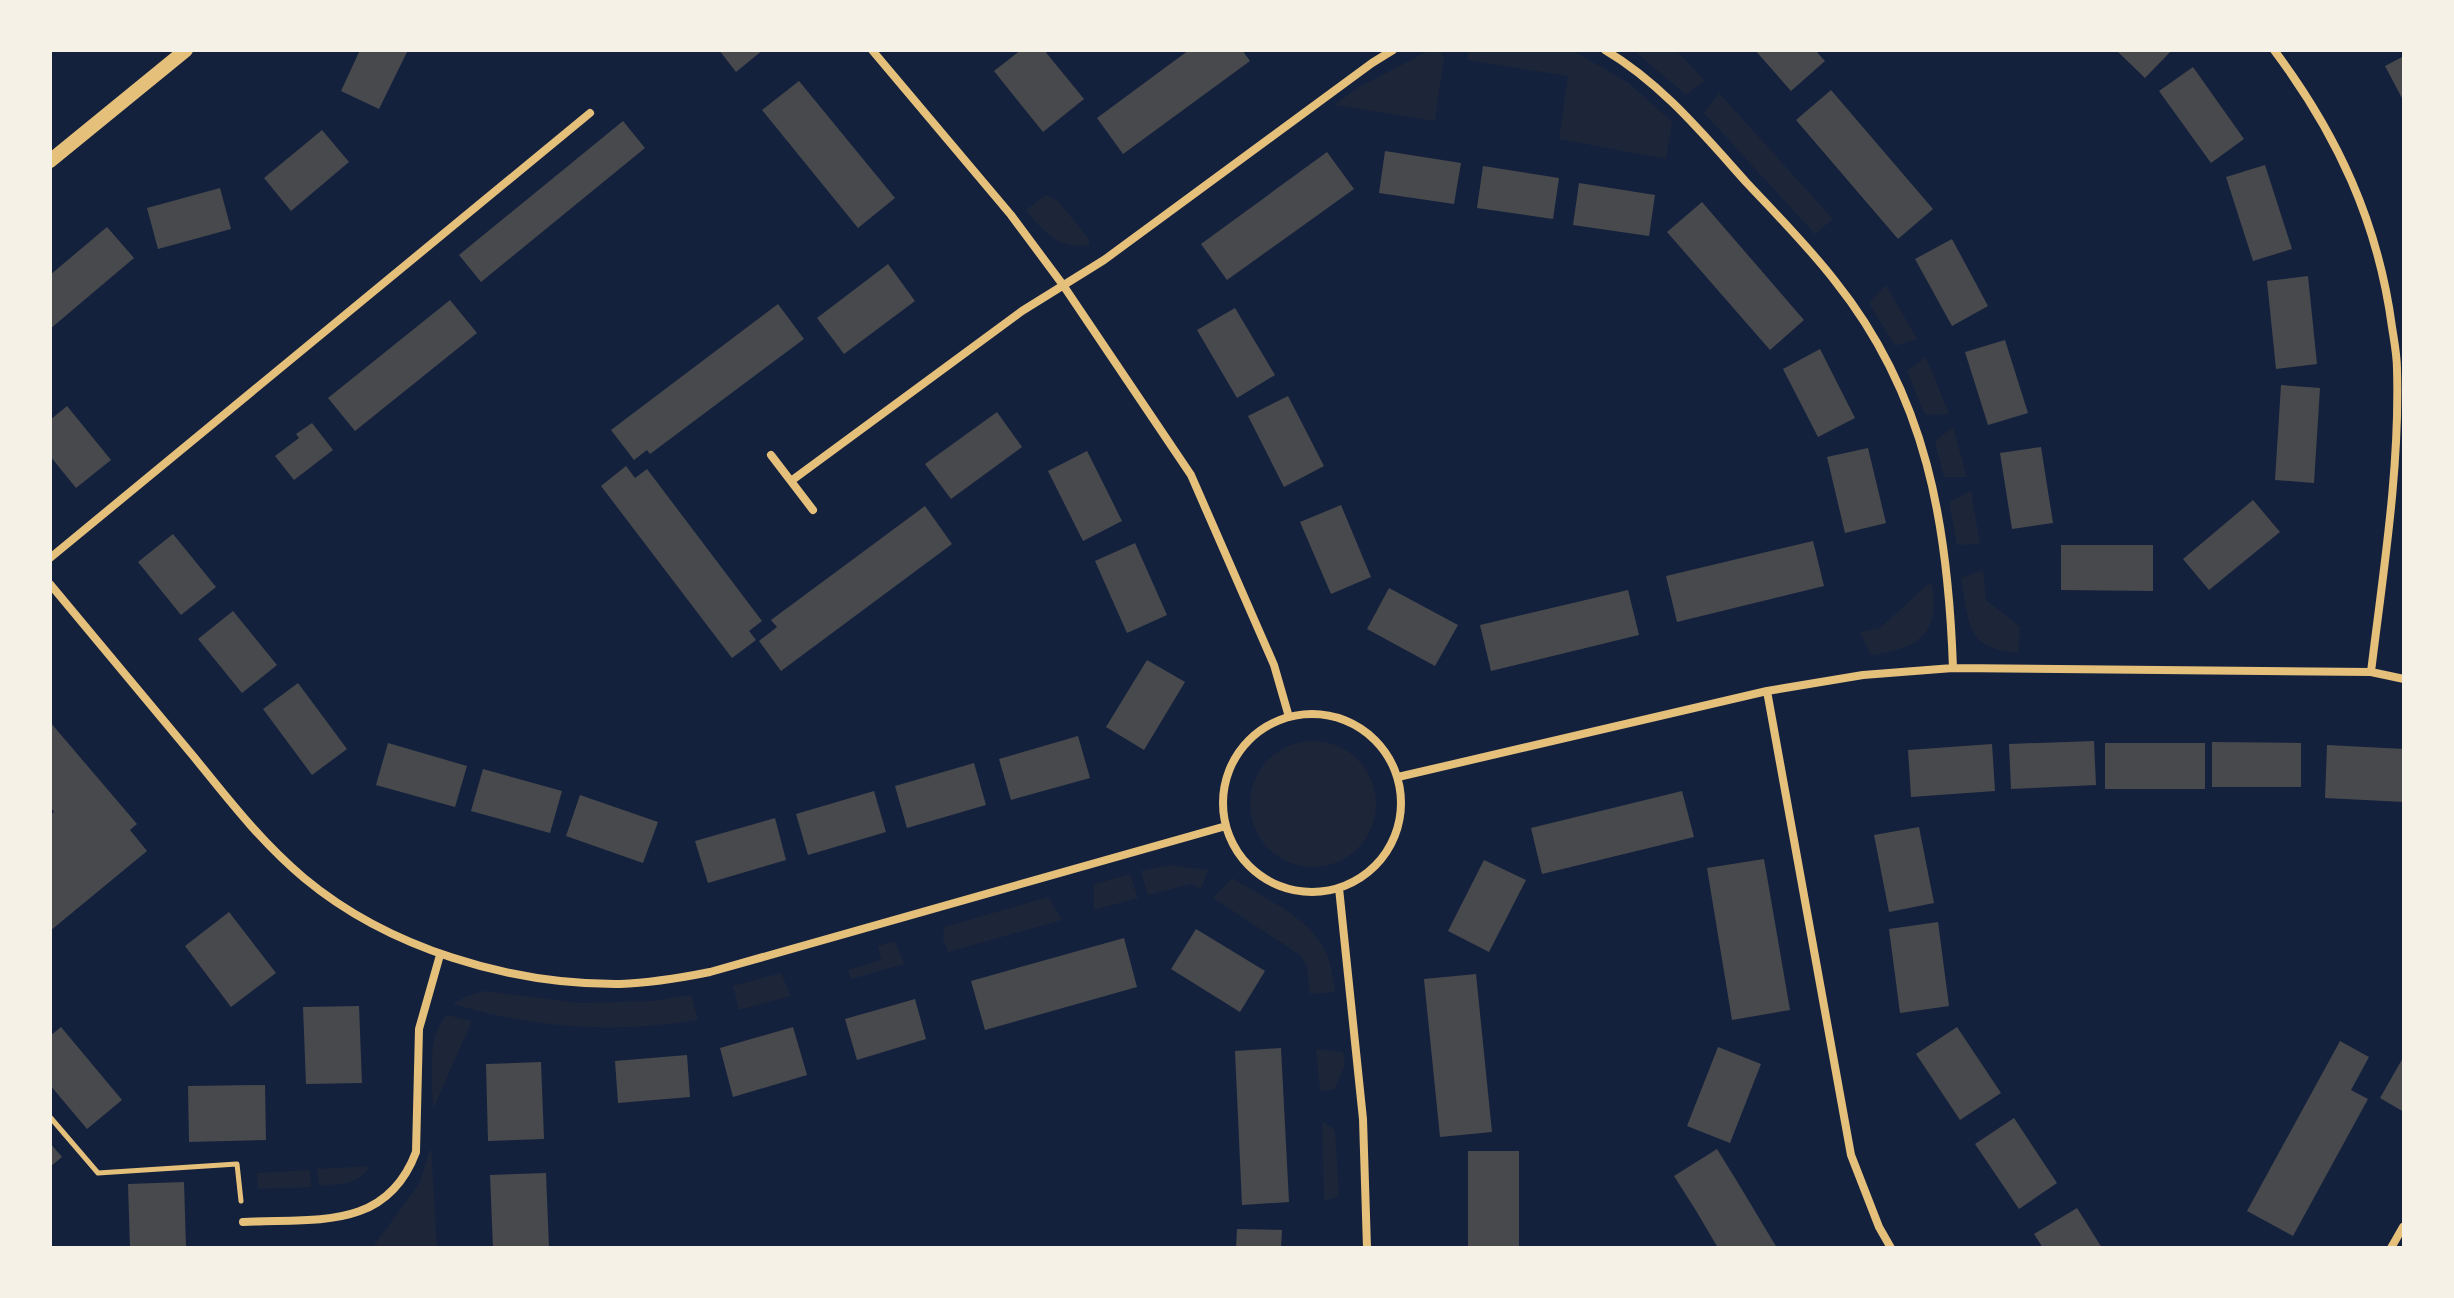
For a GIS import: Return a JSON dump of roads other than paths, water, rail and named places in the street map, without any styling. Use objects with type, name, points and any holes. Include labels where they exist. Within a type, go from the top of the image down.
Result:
[{"type":"street","points":[[50,161],[186,50]]},
{"type":"street","points":[[872,50],[1011,215],[1063,285],[1191,475],[1274,665],[1289,717]]},
{"type":"street","points":[[791,481],[1022,311],[1104,260],[1361,70],[1393,50]]},
{"type":"street","points":[[1605,50],[1641,74],[1687,117],[1837,282],[1869,330],[1902,393],[1936,499],[1949,576],[1953,668]]},
{"type":"street","points":[[2274,50],[2302,87],[2343,158],[2377,250],[2388,299],[2397,368],[2392,501],[2371,672]]},
{"type":"street","points":[[50,558],[590,113]]},
{"type":"street","points":[[771,455],[813,510]]},
{"type":"street","points":[[50,584],[275,852],[304,878],[361,918],[440,955],[498,969],[573,981],[619,984],[710,972],[1226,826]]},
{"type":"street","points":[[1398,777],[1767,691],[1863,675],[1953,668],[2371,672],[2404,679]]},
{"type":"street","points":[[1767,691],[1836,1087],[1851,1155],[1879,1227],[1891,1248]]},
{"type":"street","points":[[1316,713],[1343,719],[1367,732],[1387,752],[1398,777],[1402,804],[1397,832],[1384,856],[1364,875],[1339,888],[1316,892],[1292,890],[1270,881],[1250,867],[1235,848],[1226,826],[1223,803],[1226,780],[1235,758],[1249,740],[1268,726],[1289,717],[1316,713]]},
{"type":"street","points":[[1339,888],[1363,1119],[1367,1248]]},
{"type":"street","points":[[243,1222],[344,1216],[381,1203],[398,1187],[416,1152],[419,1029],[440,955]]},
{"type":"street","points":[[2391,1248],[2403,1227]]}]
